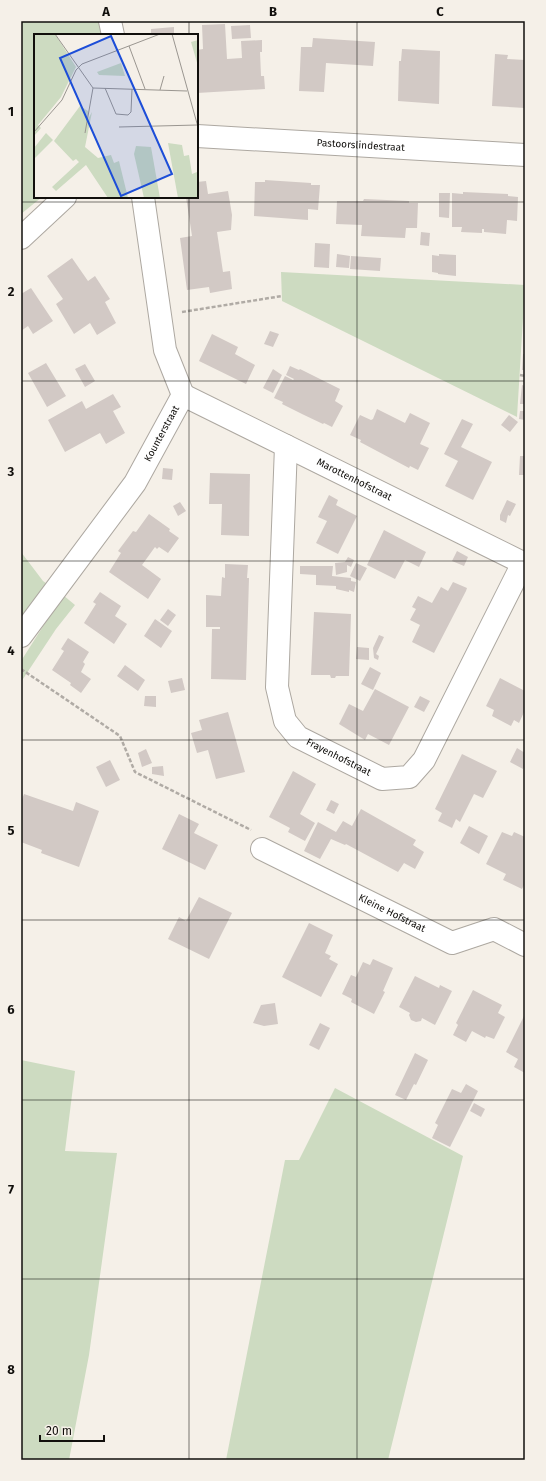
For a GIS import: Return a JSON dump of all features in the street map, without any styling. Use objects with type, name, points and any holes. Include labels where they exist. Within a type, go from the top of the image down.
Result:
[{"type":"street","points":[[110,21],[113,34]]},
{"type":"street","name":"Pastoorslindestraat","points":[[198,136],[525,155]]},
{"type":"street","points":[[21,238],[64,198]]},
{"type":"street","name":"Kounterstraat","points":[[21,636],[135,483],[183,395],[165,350],[143,198]]},
{"type":"street","name":"Marottenhofstraat","points":[[183,395],[524,564]]},
{"type":"street","name":"Frayenhofstraat","points":[[286,446],[277,687],[285,721],[298,737],[382,779],[409,777],[424,760],[524,564]]},
{"type":"street","name":"Kleine Hofstraat","points":[[262,850],[452,943],[494,929],[525,945]]},
{"type":"path","points":[[160,316],[282,296]]},
{"type":"path","points":[[520,375],[525,376]]},
{"type":"path","points":[[21,669],[120,736],[135,772],[255,832],[262,850]]},
{"type":"green space","points":[[21,21],[102,21],[105,34],[34,34],[34,198],[41,198],[21,214]]},
{"type":"green space","points":[[281,272],[525,285],[517,417],[282,301]]},
{"type":"green space","points":[[21,552],[43,581],[50,586],[21,630]]},
{"type":"green space","points":[[63,595],[75,605],[56,629],[21,682],[21,661]]},
{"type":"green space","points":[[21,1060],[75,1071],[65,1151],[117,1153],[89,1355],[69,1460],[21,1460]]},
{"type":"green space","points":[[335,1088],[463,1156],[388,1460],[226,1460],[285,1160],[299,1160]]},
{"type":"building","points":[[225,24],[227,59],[242,58],[241,41],[262,40],[262,52],[260,52],[261,76],[264,76],[265,89],[198,93],[198,50],[203,49],[202,25]]},
{"type":"building","points":[[250,25],[251,38],[232,39],[231,26]]},
{"type":"building","points":[[174,27],[174,34],[151,34],[151,29]]},
{"type":"building","points":[[313,38],[375,42],[373,66],[326,63],[324,92],[299,91],[301,47],[312,47]]},
{"type":"building","points":[[402,49],[440,51],[439,104],[398,101],[399,61],[401,61]]},
{"type":"building","points":[[495,54],[508,55],[507,59],[525,60],[525,108],[492,106]]},
{"type":"building","points":[[265,180],[320,185],[318,210],[308,209],[308,220],[254,216],[255,182],[265,182]]},
{"type":"building","points":[[206,181],[208,194],[228,191],[232,215],[231,230],[217,232],[223,272],[230,271],[232,289],[210,293],[209,287],[187,290],[180,238],[192,236],[186,198],[198,198],[198,182]]},
{"type":"building","points":[[463,192],[508,194],[508,196],[518,197],[517,221],[507,220],[506,234],[484,232],[484,229],[482,229],[482,233],[461,232],[462,227],[452,227],[452,193],[463,194]]},
{"type":"building","points":[[439,193],[450,193],[449,218],[439,217]]},
{"type":"building","points":[[364,199],[409,201],[409,203],[418,203],[417,228],[406,228],[405,238],[361,236],[362,225],[336,224],[337,201],[363,201]]},
{"type":"building","points":[[421,232],[430,233],[429,246],[420,245]]},
{"type":"building","points":[[315,243],[330,244],[329,268],[314,267]]},
{"type":"building","points":[[337,254],[350,256],[349,268],[336,267]]},
{"type":"building","points":[[439,254],[456,255],[456,276],[432,272],[432,255],[439,256]]},
{"type":"building","points":[[351,256],[381,258],[380,271],[350,269]]},
{"type":"building","points":[[72,258],[88,281],[95,276],[110,299],[105,302],[116,323],[97,335],[90,323],[74,334],[56,304],[63,299],[47,276]]},
{"type":"building","points":[[31,288],[53,321],[33,334],[28,326],[21,331],[21,294]]},
{"type":"building","points":[[270,331],[279,334],[273,347],[264,344]]},
{"type":"building","points":[[212,334],[238,347],[235,354],[255,365],[246,384],[199,361]]},
{"type":"building","points":[[523,354],[525,354],[525,370],[522,370]]},
{"type":"building","points":[[46,363],[66,396],[47,407],[28,373]]},
{"type":"building","points":[[85,364],[95,381],[85,387],[75,369]]},
{"type":"building","points":[[290,366],[299,370],[300,369],[340,389],[335,401],[343,406],[332,427],[282,404],[283,402],[274,398],[285,376],[293,380],[294,379],[286,375]]},
{"type":"building","points":[[273,369],[282,375],[273,393],[263,388]]},
{"type":"building","points":[[522,385],[525,386],[524,404],[520,404]]},
{"type":"building","points":[[113,394],[121,407],[113,411],[125,433],[106,444],[100,433],[65,452],[48,420],[82,401],[86,409]]},
{"type":"building","points":[[377,409],[405,423],[410,413],[430,423],[420,444],[429,448],[418,470],[410,466],[409,468],[360,442],[361,440],[350,435],[360,415],[371,420],[373,419]]},
{"type":"building","points":[[520,411],[525,411],[525,420],[519,419]]},
{"type":"building","points":[[509,415],[518,422],[510,432],[501,425]]},
{"type":"building","points":[[462,419],[473,424],[461,447],[492,462],[473,500],[445,486],[458,461],[444,454]]},
{"type":"building","points":[[520,456],[525,456],[525,475],[519,475]]},
{"type":"building","points":[[163,468],[173,469],[172,480],[162,479]]},
{"type":"building","points":[[210,473],[250,474],[249,536],[221,535],[222,504],[209,504]]},
{"type":"building","points":[[329,495],[338,500],[336,505],[357,516],[338,554],[316,543],[327,521],[318,517]]},
{"type":"building","points":[[507,500],[516,504],[510,516],[508,515],[506,523],[500,520],[500,515]]},
{"type":"building","points":[[180,502],[186,511],[178,516],[173,506]]},
{"type":"building","points":[[149,514],[170,529],[169,531],[179,538],[168,553],[159,547],[157,549],[155,547],[142,565],[161,579],[148,599],[109,572],[121,553],[118,551],[133,531],[136,532]]},
{"type":"building","points":[[384,530],[426,552],[419,567],[405,560],[395,579],[367,565]]},
{"type":"building","points":[[457,551],[468,557],[464,566],[452,561]]},
{"type":"building","points":[[348,557],[354,560],[351,567],[347,565],[347,572],[336,575],[335,563],[345,562]]},
{"type":"building","points":[[356,563],[367,568],[360,581],[350,576]]},
{"type":"building","points":[[225,564],[248,565],[247,578],[249,578],[246,680],[211,679],[212,629],[220,629],[220,627],[206,627],[206,595],[221,596],[222,577],[225,578]]},
{"type":"building","points":[[300,566],[333,566],[332,576],[351,578],[351,581],[356,582],[354,592],[336,589],[336,586],[316,585],[316,575],[300,574]]},
{"type":"building","points":[[453,582],[467,588],[434,653],[412,642],[420,625],[410,620],[416,609],[412,607],[418,596],[432,603],[441,587],[448,591]]},
{"type":"building","points":[[100,592],[121,606],[115,616],[127,624],[114,644],[84,623],[96,604],[93,602]]},
{"type":"building","points":[[168,609],[176,615],[168,626],[160,620]]},
{"type":"building","points":[[314,612],[351,614],[349,676],[336,676],[335,678],[331,678],[330,675],[311,675]]},
{"type":"building","points":[[155,619],[172,631],[161,648],[144,636]]},
{"type":"building","points":[[379,635],[384,637],[376,654],[379,656],[378,660],[374,658],[373,648]]},
{"type":"building","points":[[68,638],[89,652],[83,662],[85,664],[81,672],[91,679],[81,693],[70,685],[71,683],[52,670],[64,651],[61,649]]},
{"type":"building","points":[[357,647],[369,648],[369,660],[356,659]]},
{"type":"building","points":[[125,665],[145,680],[138,691],[117,676]]},
{"type":"building","points":[[370,667],[381,673],[373,690],[361,684]]},
{"type":"building","points":[[182,678],[185,690],[171,693],[168,681]]},
{"type":"building","points":[[500,678],[525,691],[525,710],[519,723],[514,720],[511,726],[492,716],[494,710],[486,706]]},
{"type":"building","points":[[375,689],[409,707],[389,745],[368,734],[365,740],[339,724],[349,704],[363,711]]},
{"type":"building","points":[[145,696],[156,696],[156,707],[144,706]]},
{"type":"building","points":[[420,696],[430,701],[424,712],[414,707]]},
{"type":"building","points":[[228,712],[245,772],[216,779],[208,750],[197,753],[191,733],[202,730],[199,720]]},
{"type":"building","points":[[517,748],[525,753],[525,765],[523,769],[510,762]]},
{"type":"building","points":[[146,749],[152,763],[142,767],[138,753]]},
{"type":"building","points":[[462,754],[497,771],[483,798],[474,794],[460,822],[456,819],[452,828],[438,821],[442,813],[435,809]]},
{"type":"building","points":[[110,760],[120,780],[106,787],[96,767]]},
{"type":"building","points":[[163,766],[164,776],[152,774],[152,767]]},
{"type":"building","points":[[293,771],[316,784],[300,814],[315,823],[305,841],[288,832],[290,828],[269,817]]},
{"type":"building","points":[[24,794],[73,811],[76,802],[99,811],[79,867],[41,853],[42,850],[21,842],[21,802]]},
{"type":"building","points":[[331,800],[339,804],[334,814],[326,810]]},
{"type":"building","points":[[361,809],[416,840],[413,845],[424,852],[415,869],[404,863],[398,872],[346,844],[345,845],[331,839],[320,859],[304,851],[318,822],[336,832],[343,821],[352,826]]},
{"type":"building","points":[[179,814],[199,824],[194,833],[218,845],[205,870],[162,849]]},
{"type":"building","points":[[469,826],[488,836],[479,854],[460,843]]},
{"type":"building","points":[[502,832],[512,836],[514,832],[525,837],[525,883],[522,889],[503,880],[506,874],[486,864]]},
{"type":"building","points":[[199,897],[232,913],[209,959],[168,939],[179,917],[186,921]]},
{"type":"building","points":[[309,923],[333,935],[325,953],[331,956],[329,959],[338,964],[321,997],[282,977]]},
{"type":"building","points":[[373,959],[393,968],[383,991],[385,992],[374,1014],[351,1002],[352,999],[342,994],[351,975],[356,977],[363,962],[370,965]]},
{"type":"building","points":[[415,976],[439,988],[440,985],[452,991],[435,1025],[422,1018],[421,1021],[416,1022],[411,1020],[409,1015],[410,1013],[399,1007]]},
{"type":"building","points":[[473,990],[502,1005],[498,1013],[505,1017],[494,1039],[486,1036],[485,1038],[472,1031],[466,1042],[453,1035],[458,1025],[456,1023]]},
{"type":"building","points":[[275,1003],[278,1024],[264,1026],[253,1023],[261,1005]]},
{"type":"building","points":[[525,1014],[525,1073],[514,1067],[518,1059],[506,1052]]},
{"type":"building","points":[[320,1023],[330,1028],[319,1050],[309,1045]]},
{"type":"building","points":[[415,1053],[428,1060],[416,1085],[414,1084],[406,1100],[395,1095]]},
{"type":"building","points":[[466,1084],[478,1091],[450,1147],[432,1138],[438,1125],[435,1123],[452,1089],[461,1093]]},
{"type":"building","points":[[474,1103],[485,1109],[481,1117],[470,1111]]}]
